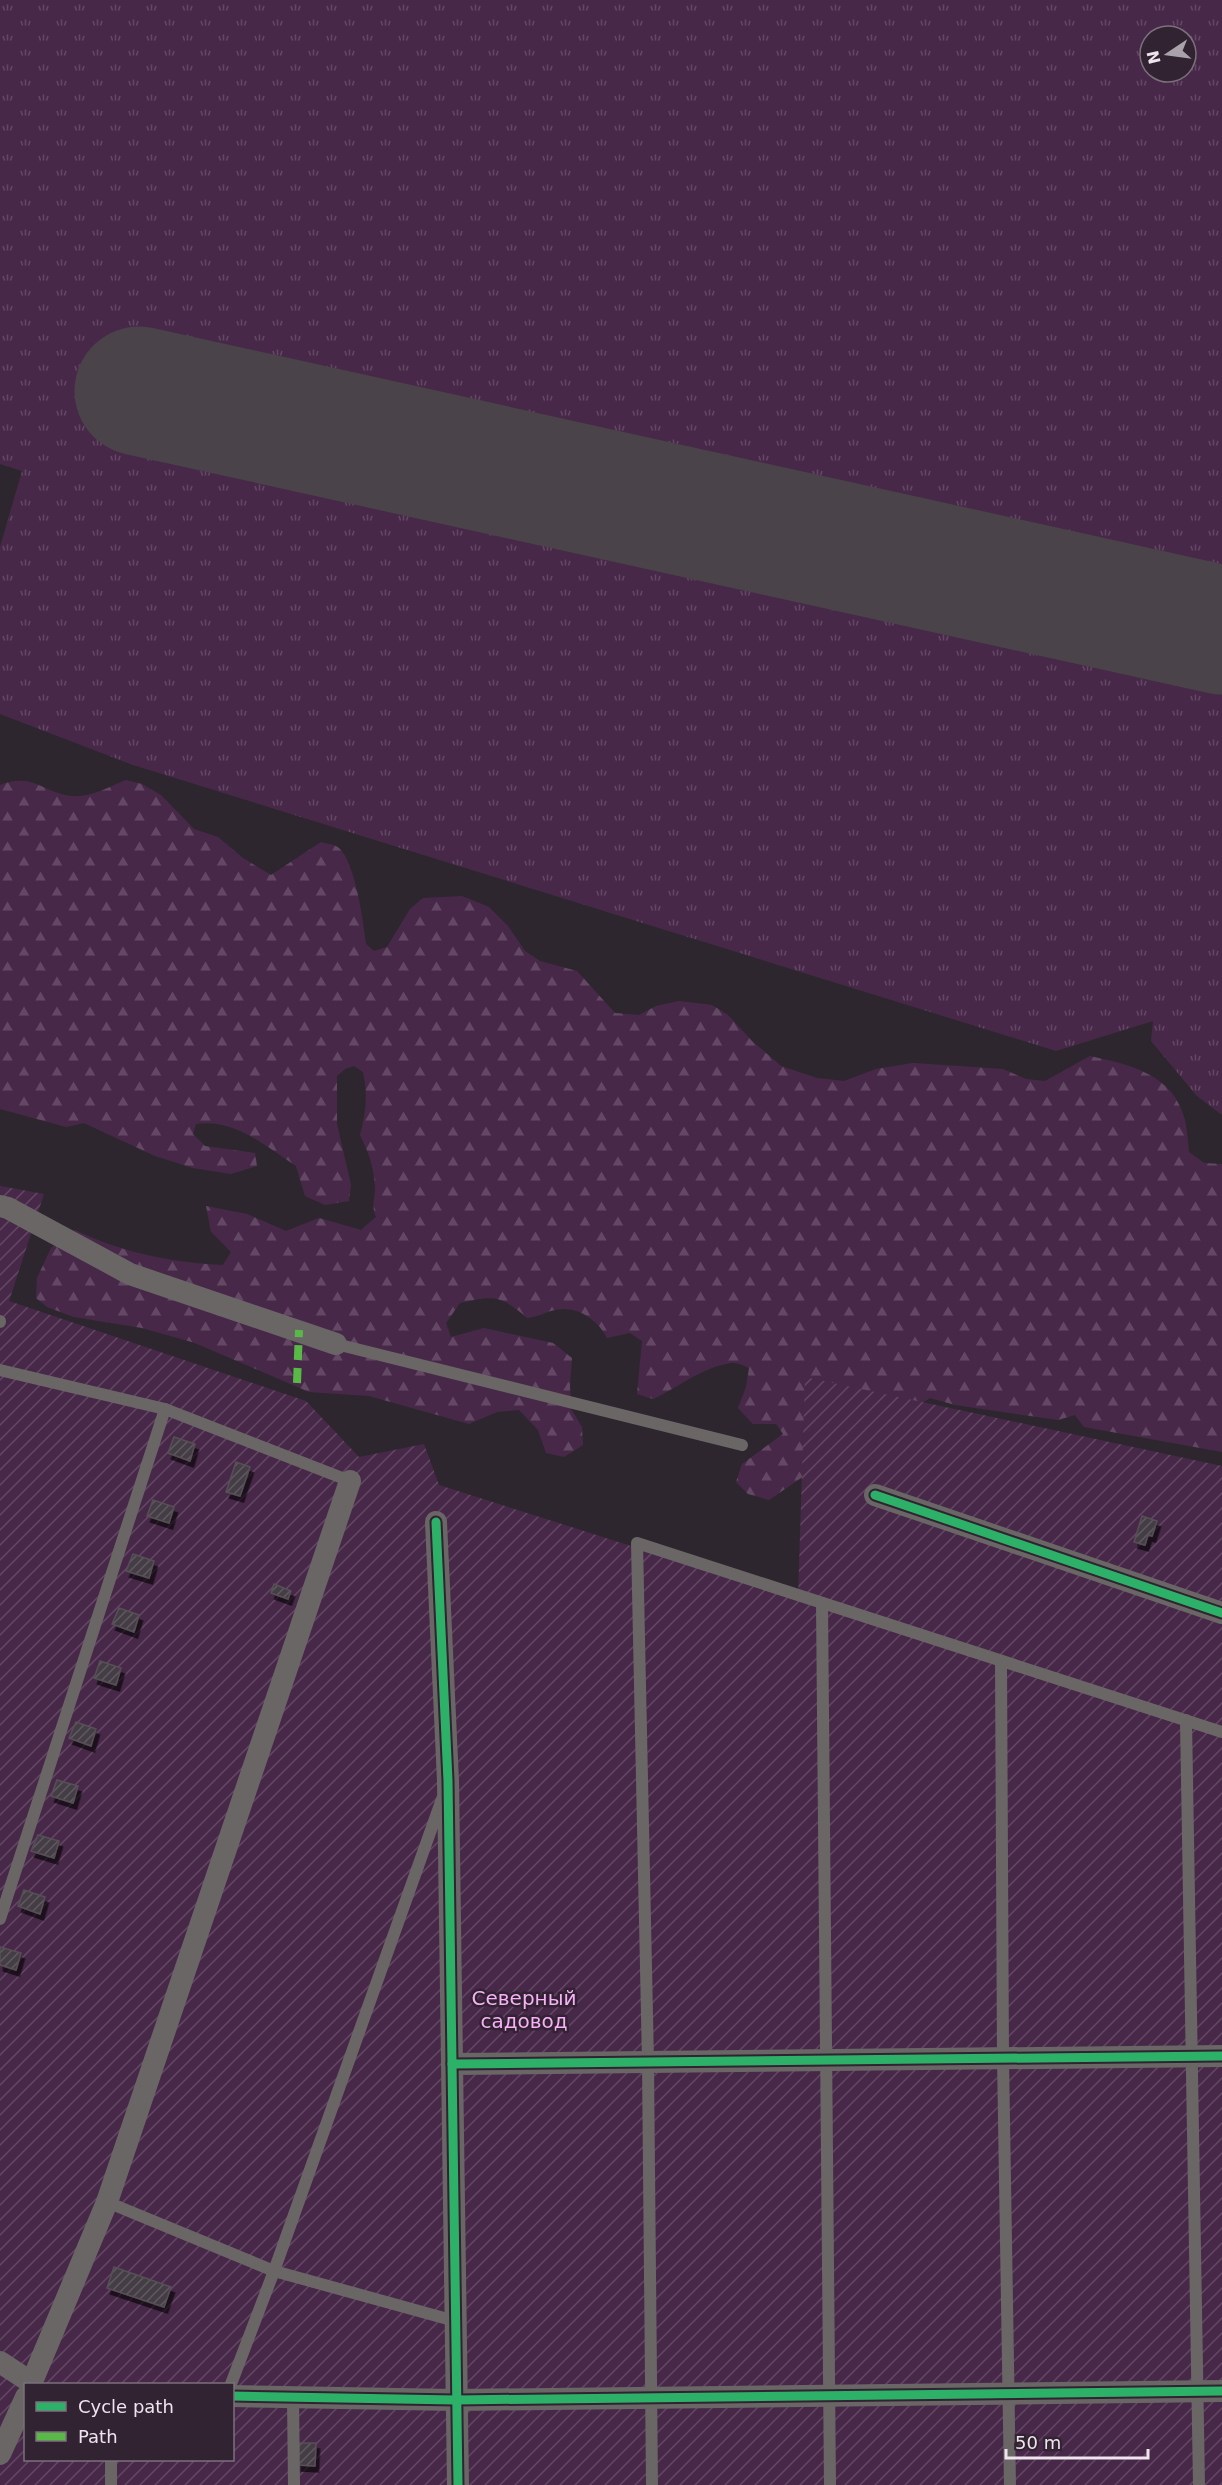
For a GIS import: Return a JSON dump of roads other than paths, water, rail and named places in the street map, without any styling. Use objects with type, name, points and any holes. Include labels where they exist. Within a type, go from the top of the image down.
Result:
[{"type":"street","points":[[0,1206],[8,1208],[130,1274],[336,1344]]},
{"type":"street","points":[[31,2383],[107,2202],[350,1481]]},
{"type":"street","points":[[875,1495],[1222,1613]]},
{"type":"street","points":[[436,1522],[448,1781],[458,2485]]},
{"type":"street","points":[[452,2064],[1222,2056]]},
{"type":"street","points":[[0,2362],[24,2384]]},
{"type":"street","points":[[234,2396],[456,2400],[1222,2391]]},
{"type":"street","points":[[0,2454],[20,2421],[24,2406]]},
{"type":"lane","points":[[336,1344],[742,1445]]},
{"type":"lane","points":[[0,1370],[165,1408],[350,1481]]},
{"type":"lane","points":[[0,1919],[165,1408]]},
{"type":"lane","points":[[652,2485],[648,2062],[637,1543],[1222,1732]]},
{"type":"lane","points":[[822,1603],[830,2485]]},
{"type":"lane","points":[[1001,1661],[1002,2058],[1010,2485]]},
{"type":"lane","points":[[1186,1720],[1199,2485]]},
{"type":"lane","points":[[232,2383],[274,2271],[448,1781]]},
{"type":"lane","points":[[107,2202],[274,2271],[456,2321]]},
{"type":"lane","points":[[293,2397],[294,2485]]},
{"type":"lane","points":[[111,2461],[111,2485]]},
{"type":"park label","name":"Северный садовод","points":[[524,2010]]}]
